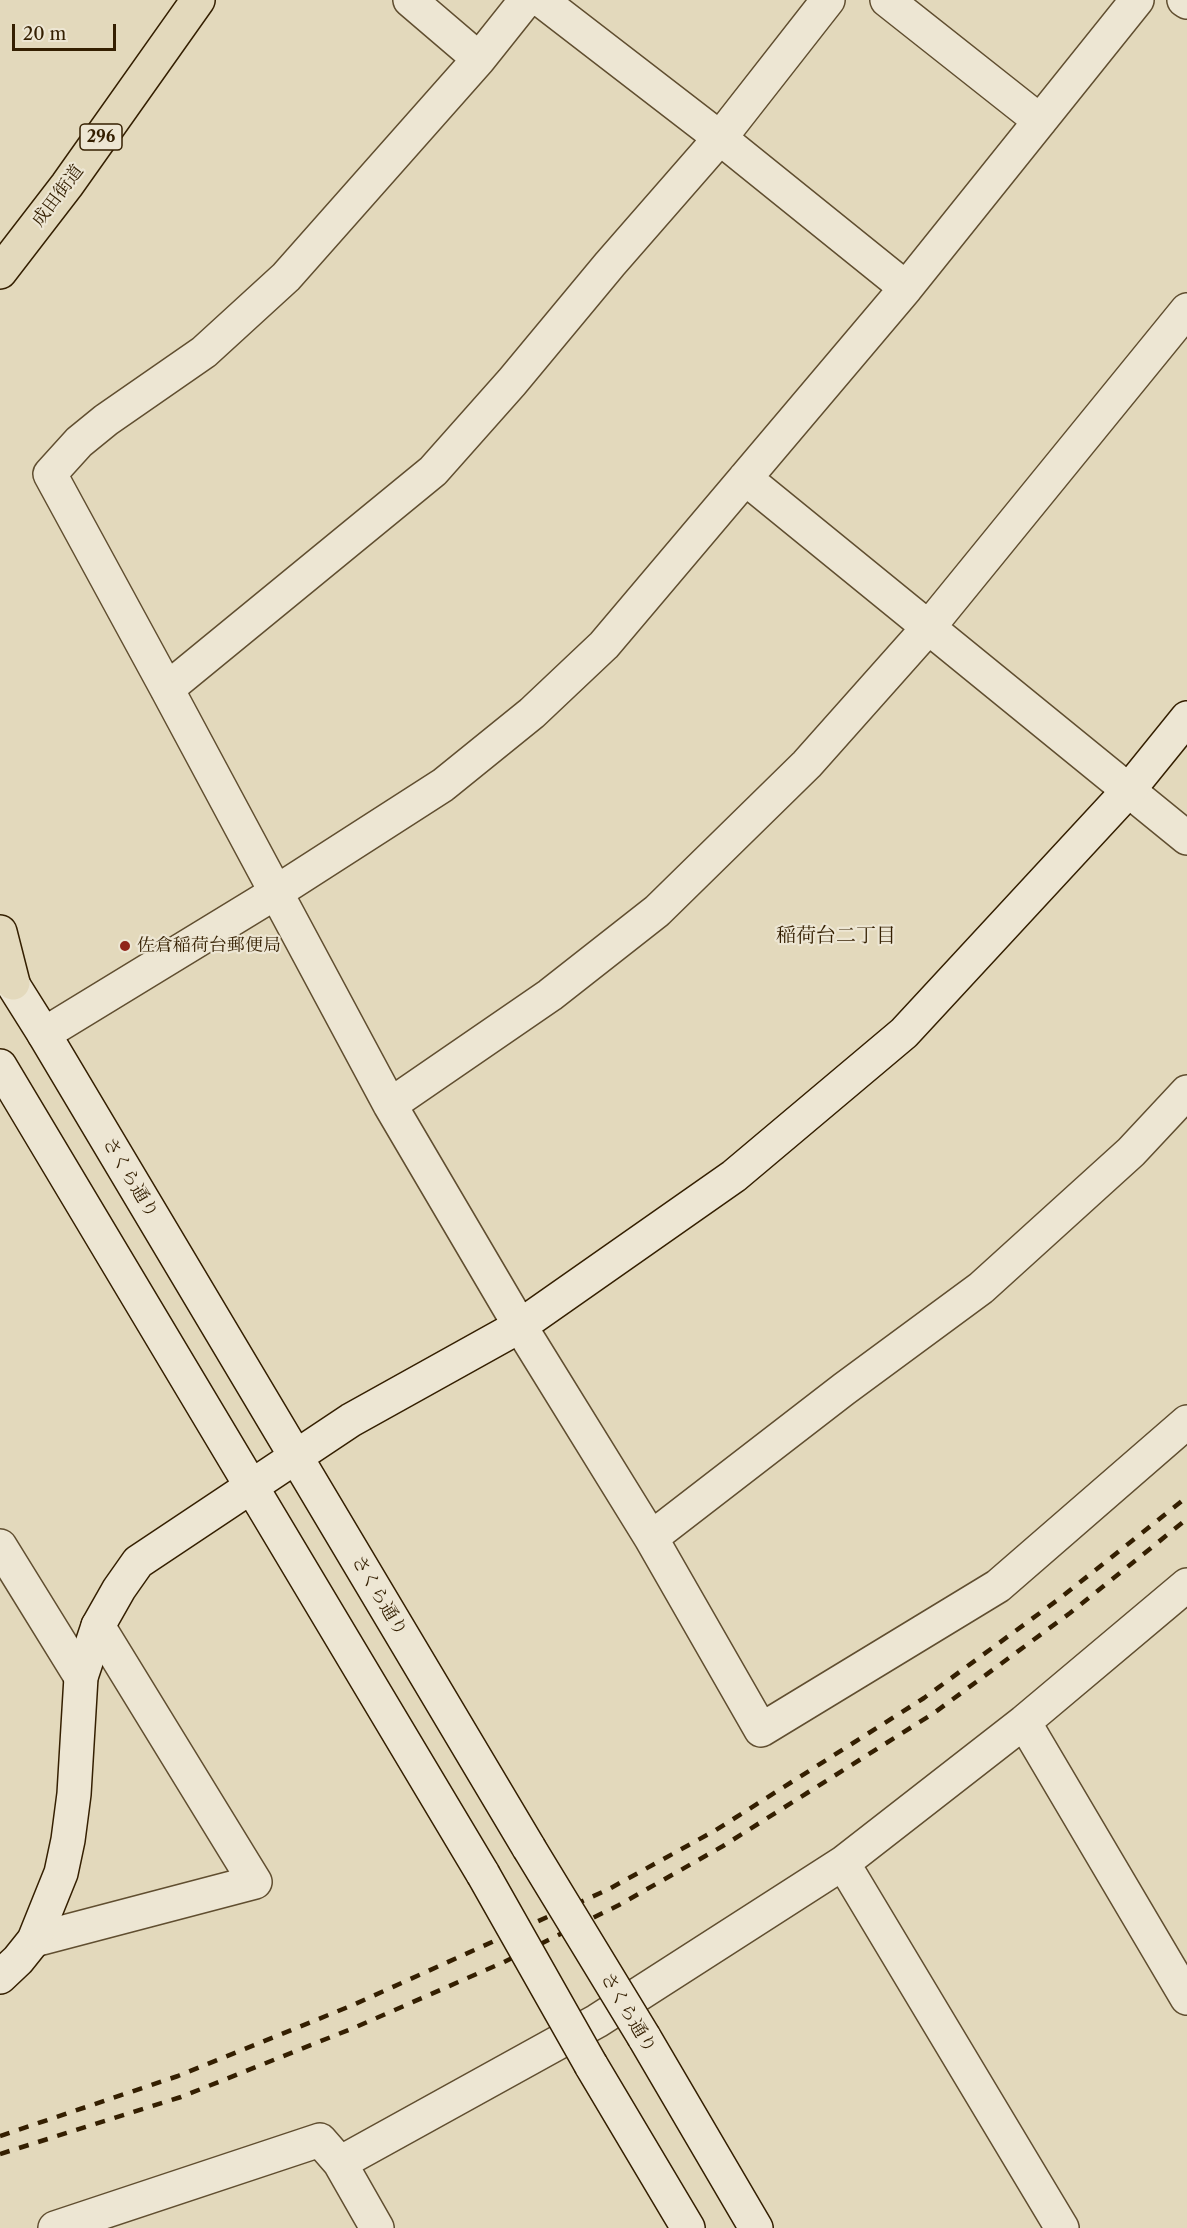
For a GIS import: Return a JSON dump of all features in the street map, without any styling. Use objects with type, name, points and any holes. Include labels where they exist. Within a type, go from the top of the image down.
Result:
[{"type":"highway","name":"成田街道","points":[[0,272],[67,185],[198,0]]},
{"type":"highway","points":[[0,932],[7,973]]},
{"type":"street","points":[[410,0],[480,59]]},
{"type":"street","points":[[526,0],[480,59],[286,277],[204,352],[88,435],[50,474],[390,1105],[520,1326],[651,1538],[760,1730],[998,1586],[1187,1422]]},
{"type":"street","points":[[541,0],[720,138],[906,288]]},
{"type":"street","points":[[167,689],[433,471],[720,138],[828,0]]},
{"type":"street","points":[[887,0],[1040,121]]},
{"type":"street","points":[[44,1034],[275,893],[443,785],[532,713],[604,645],[906,288],[1137,0]]},
{"type":"street","points":[[390,1105],[550,995],[657,911],[807,764],[928,628],[1187,310]]},
{"type":"street","points":[[745,478],[1187,838]]},
{"type":"street","points":[[0,1977],[34,1940],[61,1873],[74,1794],[81,1677],[98,1626],[119,1589],[138,1562],[351,1420],[520,1326],[734,1176],[904,1033],[1128,791],[1187,718]]},
{"type":"street","name":"さくら通り","points":[[7,973],[756,2228]]},
{"type":"street","points":[[0,1066],[483,1874],[591,2065],[688,2228]]},
{"type":"street","points":[[651,1538],[844,1389],[981,1288],[1131,1152],[1187,1092]]},
{"type":"street","points":[[0,1546],[81,1677]]},
{"type":"street","points":[[340,2163],[597,2021],[843,1863],[1024,1722],[1187,1585]]},
{"type":"street","points":[[34,1940],[255,1882],[98,1626]]},
{"type":"street","points":[[1024,1722],[1182,1977]]},
{"type":"street","points":[[843,1863],[1062,2228]]},
{"type":"street","points":[[55,2228],[110,2219],[320,2140],[340,2163],[378,2228]]},
{"type":"railway","points":[[0,2136],[178,2076],[353,2005],[609,1889],[716,1830],[924,1698],[1059,1599],[1187,1497]]},
{"type":"railway","points":[[0,2154],[181,2097],[356,2027],[504,1962],[619,1905],[723,1846],[934,1713],[1070,1613],[1187,1519]]},
{"type":"place","name":"佐倉稲荷台郵便局","points":[[125,946]]},
{"type":"district","name":"稲荷台二丁目","points":[[836,936]]}]
